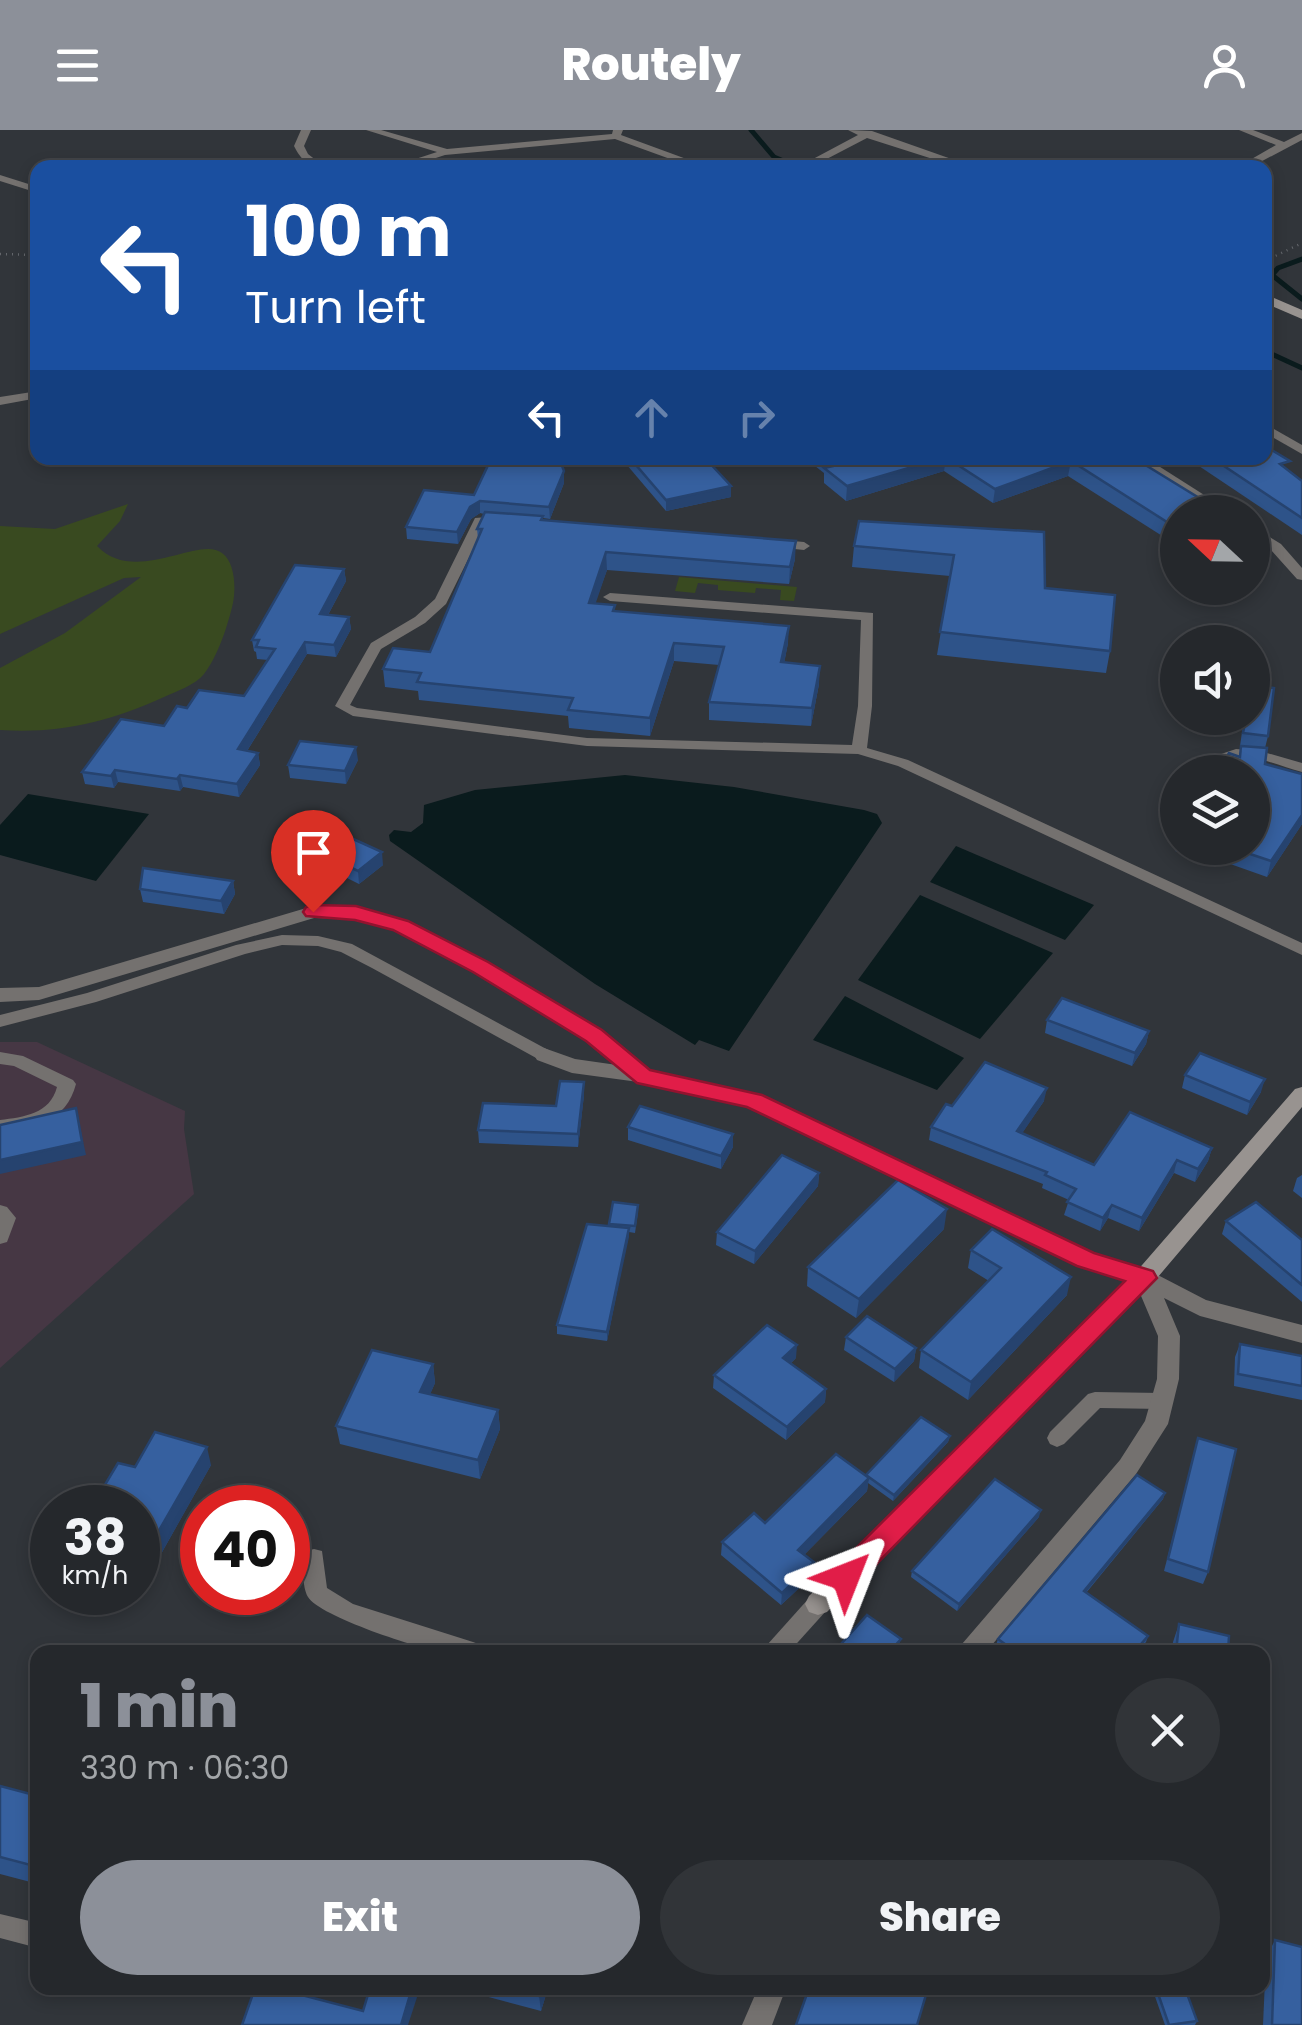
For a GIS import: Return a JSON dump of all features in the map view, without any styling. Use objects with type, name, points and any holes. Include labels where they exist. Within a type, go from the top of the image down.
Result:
[{"type":"street","points":[[1272,301],[1302,315]]},
{"type":"street","points":[[0,995],[39,993],[313,912],[356,913],[400,926],[480,967],[594,1036],[645,1077]]},
{"type":"street","points":[[544,1055],[572,1066],[668,1079],[754,1101],[1086,1260],[1144,1278],[1200,1307],[1302,1334]]},
{"type":"street","points":[[818,1604],[1144,1278],[1302,1094]]},
{"type":"street","points":[[977,1645],[1128,1468],[1156,1424],[1168,1379],[1169,1336],[1144,1278]]},
{"type":"street","points":[[757,2025],[769,1995]]},
{"type":"lane","points":[[306,130],[299,146],[310,160]]},
{"type":"lane","points":[[371,130],[446,152]]},
{"type":"lane","points":[[854,130],[871,132],[950,160]]},
{"type":"lane","points":[[1244,130],[1284,145]]},
{"type":"lane","points":[[816,160],[871,132]]},
{"type":"lane","points":[[419,160],[446,152],[617,133],[686,160]]},
{"type":"lane","points":[[1256,160],[1302,136]]},
{"type":"lane","points":[[0,178],[30,187]]},
{"type":"lane","points":[[0,400],[30,395]]},
{"type":"lane","points":[[1272,432],[1302,450]]},
{"type":"lane","points":[[1149,465],[1197,495]]},
{"type":"lane","points":[[513,521],[480,521],[441,602],[420,620],[376,646],[342,706],[353,712],[587,742],[859,750],[903,763],[1302,950]]},
{"type":"lane","points":[[746,541],[804,546]]},
{"type":"lane","points":[[1270,543],[1302,576]]},
{"type":"lane","points":[[610,597],[868,616],[865,706],[859,750]]},
{"type":"lane","points":[[1219,755],[1250,755]]},
{"type":"lane","points":[[1270,760],[1302,768]]},
{"type":"lane","points":[[0,1020],[73,1002],[242,949],[282,940],[318,941],[346,948],[378,964],[544,1055]]},
{"type":"lane","points":[[0,1058],[34,1067],[67,1084],[65,1098],[49,1116],[0,1126]]},
{"type":"lane","points":[[0,1212],[7,1218],[0,1237]]},
{"type":"lane","points":[[1057,1438],[1095,1400],[1162,1401]]},
{"type":"lane","points":[[314,1558],[316,1593],[347,1612],[448,1645]]},
{"type":"lane","points":[[781,1645],[818,1604]]},
{"type":"lane","points":[[0,1926],[30,1934]]},
{"type":"path","points":[[1272,258],[1302,243]]},
{"type":"path","points":[[0,254],[30,255]]},
{"type":"shaded area","points":[[625,775],[734,787],[864,810],[877,814],[882,823],[729,1051],[699,1040],[695,1045],[595,984],[390,841],[394,830],[411,832],[423,823],[424,805],[475,790]]},
{"type":"shaded area","points":[[28,794],[149,814],[96,881],[0,855],[0,825]]},
{"type":"shaded area","points":[[956,846],[1094,905],[1065,940],[930,882]]},
{"type":"shaded area","points":[[920,895],[1053,953],[980,1039],[858,980]]},
{"type":"shaded area","points":[[845,996],[964,1058],[937,1090],[813,1040]]},
{"type":"shaded area","points":[[0,1042],[37,1042],[185,1111],[194,1194],[0,1368]]},
{"type":"green space","points":[[128,504],[120,521],[97,546],[112,557],[147,561],[212,549],[230,562],[233,603],[209,667],[186,687],[104,719],[64,728],[0,730],[0,668],[65,633],[141,577],[124,578],[0,634],[0,526],[55,529]]},
{"type":"green space","points":[[679,577],[797,587],[794,601],[780,600],[781,590],[718,590],[718,585],[698,583],[695,593],[675,591]]},
{"type":"building","points":[[1272,450],[1290,461],[1280,464],[1302,481],[1302,518],[1222,465],[1272,465]]},
{"type":"building","points":[[488,465],[562,465],[564,471],[549,507],[480,501],[470,507],[457,532],[406,527],[424,490],[474,495]]},
{"type":"building","points":[[636,465],[712,465],[731,486],[666,500]]},
{"type":"building","points":[[919,465],[847,486],[824,468]]},
{"type":"building","points":[[958,465],[1060,465],[995,489]]},
{"type":"building","points":[[1077,465],[1145,465],[1194,495],[1160,495],[1160,518]]},
{"type":"building","points":[[485,512],[796,541],[790,567],[606,552],[589,603],[615,605],[613,611],[789,626],[781,662],[820,666],[812,708],[709,702],[724,647],[674,643],[650,718],[568,710],[573,698],[417,682],[421,673],[383,669],[393,648],[430,652],[482,529],[477,529]]},
{"type":"building","points":[[859,521],[1044,532],[1045,588],[1115,595],[1110,651],[940,632],[954,555],[854,546]]},
{"type":"building","points":[[295,565],[344,569],[320,614],[349,617],[334,645],[305,642],[238,749],[258,753],[237,784],[180,775],[177,779],[115,770],[111,776],[82,772],[121,719],[164,726],[177,706],[187,708],[199,690],[244,696],[275,649],[256,647],[259,640],[252,640]]},
{"type":"building","points":[[1270,687],[1274,688],[1270,720]]},
{"type":"building","points":[[300,741],[356,747],[345,771],[288,765]]},
{"type":"building","points":[[1241,746],[1267,748],[1266,755],[1240,755]]},
{"type":"building","points":[[1270,765],[1302,774],[1302,815],[1271,861]]},
{"type":"building","points":[[351,838],[382,852],[358,871],[327,856]]},
{"type":"building","points":[[143,868],[233,881],[221,901],[140,889]]},
{"type":"building","points":[[1062,998],[1149,1031],[1135,1053],[1047,1020]]},
{"type":"building","points":[[1200,1053],[1265,1079],[1250,1102],[1185,1075]]},
{"type":"building","points":[[985,1062],[1047,1088],[1017,1131],[1094,1165],[1130,1112],[1212,1148],[1198,1169],[1177,1160],[1142,1218],[1112,1205],[1103,1218],[1067,1202],[1076,1189],[1045,1175],[1047,1172],[931,1127],[946,1104],[952,1106]]},
{"type":"building","points":[[560,1081],[584,1082],[578,1134],[478,1130],[483,1103],[556,1106]]},
{"type":"building","points":[[640,1106],[733,1134],[721,1156],[628,1127]]},
{"type":"building","points":[[76,1108],[82,1142],[0,1160],[0,1125]]},
{"type":"building","points":[[782,1155],[819,1173],[755,1251],[717,1232]]},
{"type":"building","points":[[898,1180],[947,1209],[859,1299],[808,1267]]},
{"type":"building","points":[[613,1202],[638,1205],[635,1226],[609,1224]]},
{"type":"building","points":[[1256,1202],[1302,1240],[1302,1285],[1226,1221]]},
{"type":"building","points":[[587,1224],[629,1228],[607,1332],[557,1325]]},
{"type":"building","points":[[992,1229],[1071,1277],[971,1382],[921,1350],[1001,1268],[971,1250]]},
{"type":"building","points":[[867,1316],[916,1348],[895,1369],[846,1337]]},
{"type":"building","points":[[767,1325],[797,1345],[783,1358],[826,1389],[787,1427],[714,1375]]},
{"type":"building","points":[[1240,1344],[1302,1356],[1302,1386],[1238,1374]]},
{"type":"building","points":[[372,1350],[433,1364],[420,1392],[498,1410],[478,1460],[336,1426]]},
{"type":"building","points":[[921,1417],[950,1436],[894,1495],[866,1475]]},
{"type":"building","points":[[155,1432],[207,1447],[185,1485],[180,1485],[180,1494],[160,1529],[160,1485],[105,1485],[118,1463],[135,1467]]},
{"type":"building","points":[[1198,1438],[1236,1449],[1208,1572],[1168,1559]]},
{"type":"building","points":[[836,1454],[869,1478],[798,1550],[814,1562],[782,1593],[722,1542],[754,1513],[765,1523]]},
{"type":"building","points":[[1137,1475],[1165,1493],[1084,1591],[1148,1636],[1140,1645],[1006,1645],[998,1639]]},
{"type":"building","points":[[995,1479],[1041,1510],[959,1604],[912,1571]]},
{"type":"building","points":[[867,1615],[901,1639],[895,1645],[840,1645]]},
{"type":"building","points":[[1179,1624],[1229,1636],[1228,1645],[1177,1645]]},
{"type":"building","points":[[0,1786],[30,1794],[30,1865],[0,1857]]},
{"type":"building","points":[[1275,1940],[1302,1947],[1302,2025],[1272,2025]]},
{"type":"building","points":[[253,1995],[302,1995],[363,2011],[368,1995],[410,1995],[401,2025],[242,2025]]},
{"type":"building","points":[[807,1995],[926,1995],[917,2025],[796,2025]]},
{"type":"building","points":[[1158,1995],[1188,1995],[1197,2021],[1169,2025]]},
{"type":"waterway","points":[[751,130],[781,160]]},
{"type":"waterway","points":[[1302,259],[1278,268],[1272,275],[1302,299]]},
{"type":"waterway","points":[[1272,354],[1302,368]]},
{"type":"route","points":[[313,912],[356,913],[400,926],[480,967],[594,1036],[645,1077],[754,1101],[1086,1260],[1144,1278],[846,1577]]}]
